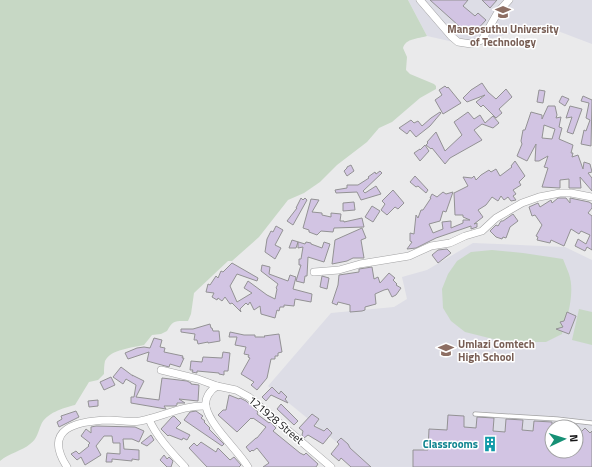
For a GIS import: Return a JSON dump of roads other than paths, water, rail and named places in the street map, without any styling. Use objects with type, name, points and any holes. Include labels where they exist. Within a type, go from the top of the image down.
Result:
[{"type":"street","points":[[420,0],[451,36],[458,42],[471,44],[482,40],[492,20],[508,0]]},
{"type":"street","points":[[314,272],[339,270],[360,264],[414,255],[431,246],[450,243],[465,236],[482,231],[496,218],[522,203],[539,197],[571,193],[592,198]]},
{"type":"street","name":"121928 Street","points":[[161,370],[236,390],[249,397],[331,467]]},
{"type":"street","points":[[217,386],[209,395],[206,406],[215,425],[248,467]]},
{"type":"street","points":[[67,467],[58,445],[61,434],[66,430],[84,422],[110,420],[138,422],[190,406],[206,406]]},
{"type":"street","points":[[149,419],[152,426],[185,467]]},
{"type":"lane","points":[[475,414],[557,419],[592,423]]},
{"type":"place","name":"Mangosuthu University of Technology","points":[[503,12]]},
{"type":"place","name":"Umlazi Comtech High School","points":[[446,350]]},
{"type":"place","name":"Classrooms","points":[[490,444]]}]
